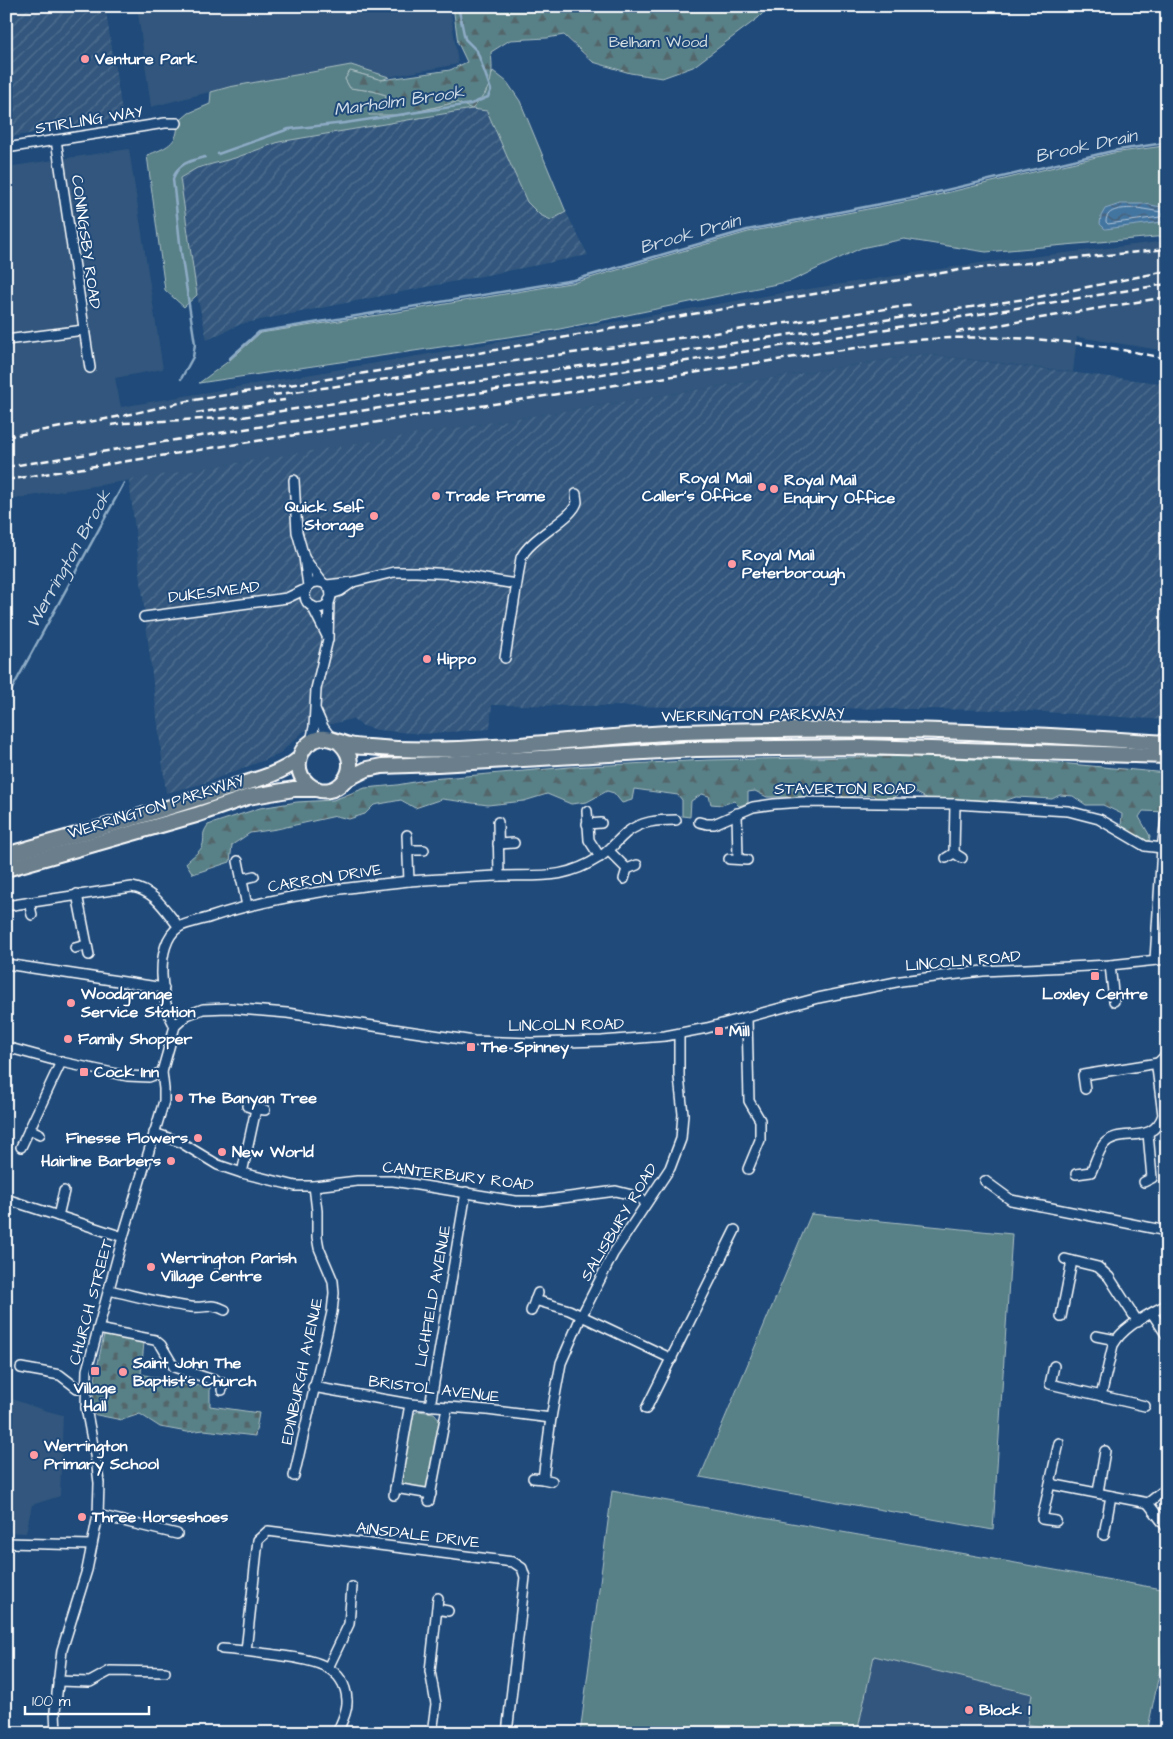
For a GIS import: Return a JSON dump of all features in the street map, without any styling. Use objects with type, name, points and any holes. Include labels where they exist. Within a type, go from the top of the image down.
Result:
[{"type":"highway","name":"WERRINGTON PARKWAY","points":[[336,741],[382,749],[437,751],[534,745],[681,732],[834,729],[986,733],[1167,743]]},
{"type":"highway","points":[[323,738],[336,741],[346,748],[351,763],[350,772],[347,779],[341,785],[334,789],[317,789],[310,786],[301,774],[299,759],[302,751],[311,742],[323,738]]},
{"type":"highway","name":"WERRINGTON PARKWAY","points":[[347,779],[366,769],[382,766],[696,749],[863,747],[1167,756]]},
{"type":"highway","name":"WERRINGTON PARKWAY","points":[[6,855],[198,799],[266,777],[289,768],[299,759]]},
{"type":"highway","name":"WERRINGTON PARKWAY","points":[[6,869],[192,817],[248,797],[294,789],[317,789]]},
{"type":"street","name":"STIRLING WAY","points":[[6,148],[165,123],[177,123]]},
{"type":"street","name":"CONINGSBY ROAD","points":[[6,340],[84,330],[56,140]]},
{"type":"street","points":[[84,330],[90,368]]},
{"type":"street","points":[[294,480],[298,532],[304,557],[307,588],[305,596],[320,620],[328,638]]},
{"type":"street","points":[[505,658],[516,584],[523,553],[529,545],[572,510],[577,502],[576,494]]},
{"type":"street","points":[[304,557],[324,584],[330,597],[328,638],[316,689],[314,727],[311,742]]},
{"type":"street","points":[[307,588],[314,582],[324,584],[353,582],[394,572],[454,574],[516,584]]},
{"type":"street","points":[[310,605],[320,607],[327,604],[330,597],[353,582]]},
{"type":"street","name":"DUKESMEAD","points":[[144,617],[287,598],[307,588]]},
{"type":"street","name":"DUKESMEAD","points":[[287,598],[310,605]]},
{"type":"street","points":[[315,708],[323,727],[336,741]]},
{"type":"street","name":"STAVERTON ROAD","points":[[699,822],[714,824],[753,807],[774,804],[803,802],[955,804],[1075,812],[1099,819],[1145,846],[1162,848]]},
{"type":"street","points":[[955,804],[950,855],[962,858]]},
{"type":"street","points":[[586,811],[589,840],[600,857]]},
{"type":"street","points":[[737,813],[738,860]]},
{"type":"street","name":"CARRON DRIVE","points":[[179,927],[247,906],[344,888],[408,881],[573,872],[609,851],[636,826],[660,820],[676,820]]},
{"type":"street","points":[[1154,960],[1162,848],[1166,820]]},
{"type":"street","points":[[498,822],[499,876]]},
{"type":"street","points":[[587,824],[601,823]]},
{"type":"street","points":[[407,835],[408,881]]},
{"type":"street","points":[[498,844],[514,844]]},
{"type":"street","points":[[408,850],[424,850]]},
{"type":"street","points":[[609,851],[627,869]]},
{"type":"street","name":"CARRON DRIVE","points":[[238,861],[247,906]]},
{"type":"street","points":[[627,869],[637,865]]},
{"type":"street","points":[[624,879],[627,869]]},
{"type":"street","name":"CARRON DRIVE","points":[[241,879],[254,876]]},
{"type":"street","points":[[6,906],[132,887],[140,888],[154,896],[179,927],[170,937],[162,960],[169,1018],[175,1026],[162,1072],[148,1077],[132,1076],[61,1062],[6,1047]]},
{"type":"street","points":[[77,894],[89,955]]},
{"type":"street","points":[[29,902],[32,915]]},
{"type":"street","points":[[75,948],[86,944]]},
{"type":"street","name":"LINCOLN ROAD","points":[[175,1026],[187,1015],[195,1011],[228,1008],[296,1015],[474,1041],[531,1043],[602,1041],[679,1034],[747,1018],[818,998],[901,981],[984,971],[1110,965],[1167,959]]},
{"type":"street","points":[[6,964],[164,988]]},
{"type":"street","points":[[1110,965],[1114,1001]]},
{"type":"street","points":[[747,1018],[749,1101],[760,1120],[760,1140],[748,1169]]},
{"type":"street","name":"SALISBURY ROAD","points":[[533,1478],[547,1480],[551,1418],[561,1363],[581,1317],[613,1254],[670,1168],[681,1139],[683,1114],[679,1034]]},
{"type":"street","points":[[1085,1089],[1083,1075],[1158,1063],[1167,1054]]},
{"type":"street","points":[[21,1147],[61,1062]]},
{"type":"street","points":[[1076,1174],[1091,1172],[1104,1144],[1111,1138],[1148,1133],[1157,1126],[1165,1115],[1157,1068],[1158,1063]]},
{"type":"street","name":"CHURCH STREET","points":[[56,1733],[58,1681],[62,1650],[87,1570],[98,1515],[98,1473],[86,1408],[88,1370],[123,1237],[164,1095],[162,1072]]},
{"type":"street","points":[[242,1173],[261,1110],[247,1106]]},
{"type":"street","points":[[29,1129],[40,1134]]},
{"type":"street","name":"CANTERBURY ROAD","points":[[154,1133],[180,1142],[218,1165],[296,1186],[357,1181],[393,1181],[516,1201],[539,1201],[616,1191],[636,1196],[646,1202]]},
{"type":"street","points":[[1144,1182],[1152,1178],[1148,1133]]},
{"type":"street","points":[[985,1181],[1011,1200],[1167,1231]]},
{"type":"street","name":"EDINBURGH AVENUE","points":[[294,1476],[332,1312],[334,1293],[333,1281],[319,1248],[314,1186]]},
{"type":"street","points":[[58,1216],[64,1191]]},
{"type":"street","name":"LICHFIELD AVENUE","points":[[430,1406],[466,1192]]},
{"type":"street","points":[[6,1200],[123,1237]]},
{"type":"street","points":[[646,1409],[735,1230]]},
{"type":"street","points":[[1061,1317],[1068,1260],[1098,1267],[1109,1278],[1138,1322]]},
{"type":"street","points":[[109,1290],[178,1305],[193,1307],[211,1305],[225,1310]]},
{"type":"street","points":[[531,1311],[537,1296],[672,1358]]},
{"type":"street","points":[[1101,1396],[1113,1345],[1116,1340],[1122,1332],[1167,1304]]},
{"type":"street","points":[[1152,1313],[1167,1336]]},
{"type":"street","points":[[98,1329],[155,1340],[174,1367],[225,1385]]},
{"type":"street","points":[[1096,1336],[1116,1340]]},
{"type":"street","points":[[1054,1366],[1050,1384],[1145,1406]]},
{"type":"street","points":[[21,1368],[60,1375],[77,1388],[86,1388]]},
{"type":"street","name":"BRISTOL AVENUE","points":[[314,1388],[410,1404],[487,1410],[551,1418]]},
{"type":"street","points":[[410,1404],[394,1491],[430,1497],[447,1408]]},
{"type":"street","points":[[1056,1521],[1042,1519],[1059,1443]]},
{"type":"street","points":[[1098,1492],[1105,1451]]},
{"type":"street","points":[[1050,1484],[1148,1503],[1167,1528]]},
{"type":"street","points":[[1148,1503],[1167,1488]]},
{"type":"street","points":[[1104,1535],[1111,1496]]},
{"type":"street","points":[[98,1515],[177,1534]]},
{"type":"street","name":"AINSDALE DRIVE","points":[[246,1651],[258,1540],[268,1531],[514,1562],[522,1568],[525,1577],[507,1733]]},
{"type":"street","points":[[6,1543],[92,1545]]},
{"type":"street","points":[[328,1668],[349,1624],[352,1587]]},
{"type":"street","points":[[432,1733],[436,1704],[430,1671],[438,1598]]},
{"type":"street","points":[[436,1609],[448,1610]]},
{"type":"street","points":[[222,1649],[311,1660],[328,1668],[341,1680],[348,1700],[346,1711],[336,1733]]},
{"type":"street","points":[[58,1681],[90,1682],[110,1671],[165,1672]]},
{"type":"shaded area","points":[[6,6],[105,6],[123,117],[6,138]]},
{"type":"shaded area","points":[[137,6],[450,6],[458,64],[389,77],[351,65],[229,87],[151,107]]},
{"type":"shaded area","points":[[472,109],[487,111],[527,202],[551,220],[566,212],[588,255],[241,324],[207,340],[197,295],[180,178],[197,168],[235,158],[279,142]]},
{"type":"shaded area","points":[[129,149],[163,369],[115,378],[121,407],[782,293],[980,263],[1167,241],[1167,351],[1077,337],[1073,372],[923,354],[6,500],[6,167]]},
{"type":"shaded area","points":[[923,354],[1167,384],[1167,720],[1013,710],[492,705],[490,729],[422,734],[377,730],[363,726],[352,719],[304,731],[278,755],[202,784],[166,793],[129,480]]},
{"type":"shaded area","name":"Werrington Primary School","points":[[6,1397],[63,1415],[60,1496],[32,1505],[26,1533],[6,1532]]},
{"type":"shaded area","points":[[874,1656],[1033,1694],[1073,1733],[857,1733]]},
{"type":"green space","name":"Belham Wood","points":[[453,6],[770,6],[758,18],[693,67],[662,78],[630,73],[593,62],[564,35],[510,40],[491,52],[492,69],[490,83],[472,109],[456,102],[403,115],[369,115],[370,105],[385,102],[386,95],[350,88],[345,79],[350,71],[382,80],[450,70],[467,62],[458,43]]},
{"type":"green space","points":[[351,65],[389,77],[382,80],[350,71],[345,79],[350,88],[386,95],[386,102],[403,115],[485,95],[493,71],[507,82],[520,101],[566,212],[551,220],[540,215],[527,202],[487,111],[472,109],[279,142],[235,158],[197,168],[180,178],[197,295],[184,307],[165,290],[147,155],[170,144],[176,136],[177,123],[189,113],[210,104],[211,92],[229,87]]},
{"type":"green space","points":[[1167,147],[1167,236],[986,252],[904,239],[861,248],[791,281],[555,330],[199,383],[230,360],[260,333],[576,282],[748,232],[925,198],[1113,153]]},
{"type":"green space","points":[[903,756],[1059,763],[1167,773],[1167,812],[1143,811],[1139,817],[1150,836],[1149,841],[1141,841],[1121,827],[1122,814],[1103,805],[1086,805],[1073,796],[1060,795],[1052,799],[1016,797],[1004,801],[995,800],[984,803],[930,800],[909,789],[905,789],[890,800],[879,800],[873,795],[847,799],[840,795],[843,790],[839,786],[825,787],[805,797],[767,797],[755,791],[748,792],[748,803],[739,806],[734,801],[722,805],[711,804],[709,796],[702,794],[691,801],[690,817],[682,816],[682,800],[678,795],[634,789],[632,800],[622,803],[614,793],[607,791],[587,802],[571,804],[547,794],[524,801],[488,805],[442,799],[415,808],[401,800],[374,805],[365,814],[349,819],[336,816],[250,833],[232,845],[230,862],[193,874],[186,863],[202,847],[204,833],[208,825],[260,808],[297,802],[333,800],[365,788],[431,779],[570,767],[707,760]]},
{"type":"green space","points":[[811,1214],[1012,1234],[993,1530],[700,1477]]},
{"type":"green space","points":[[104,1335],[144,1342],[141,1374],[190,1386],[210,1385],[210,1406],[259,1413],[255,1436],[204,1430],[187,1432],[160,1427],[140,1414],[122,1420],[92,1414],[96,1374]]},
{"type":"green space","points":[[418,1411],[434,1413],[441,1421],[428,1487],[425,1488],[410,1486],[401,1481],[412,1415]]},
{"type":"green space","points":[[612,1491],[1167,1590],[1167,1635],[1147,1733],[1069,1733],[1027,1724],[1032,1694],[874,1656],[857,1733],[580,1733]]},
{"type":"water","points":[[1120,204],[1145,204],[1167,208],[1167,219],[1162,222],[1105,229],[1100,224],[1101,216],[1105,209]]},
{"type":"waterway","name":"Marholm Brook","points":[[218,154],[289,129],[345,123],[471,104],[488,97],[491,90],[477,51],[465,39],[458,6]]},
{"type":"waterway","name":"Brook Drain","points":[[229,359],[259,332],[574,280],[747,230],[921,196],[1112,151],[1167,144]]},
{"type":"waterway","name":"Marholm Brook","points":[[181,379],[193,357],[195,344],[181,252],[173,179],[181,166],[205,157]]},
{"type":"waterway","name":"Werrington Brook","points":[[6,700],[124,483]]},
{"type":"railway","points":[[6,437],[122,416],[188,401],[391,369],[687,315],[960,270],[1167,249]]},
{"type":"railway","points":[[111,425],[242,417],[1038,297],[1167,271]]},
{"type":"railway","points":[[6,467],[1167,284]]},
{"type":"railway","points":[[956,332],[1167,297]]},
{"type":"railway","points":[[273,395],[914,305]]},
{"type":"railway","points":[[6,480],[904,341],[991,337],[1050,340],[1079,343],[1167,359]]},
{"type":"railway","points":[[196,413],[285,400]]},
{"type":"place","name":"Venture Park","points":[[85,59]]},
{"type":"place","name":"Royal Mail Caller's Office","points":[[762,487]]},
{"type":"place","name":"Royal Mail Enquiry Office","points":[[774,489]]},
{"type":"place","name":"Trade Frame","points":[[436,496]]},
{"type":"place","name":"Quick Self Storage","points":[[374,516]]},
{"type":"place","name":"Royal Mail Peterborough","points":[[732,564]]},
{"type":"place","name":"Hippo","points":[[427,659]]},
{"type":"place","name":"Loxley Centre","points":[[1095,976]]},
{"type":"place","name":"Woodgrange Service Station","points":[[71,1003]]},
{"type":"place","name":"Mill","points":[[719,1031]]},
{"type":"place","name":"Family Shopper","points":[[68,1039]]},
{"type":"place","name":"The Spinney","points":[[471,1047]]},
{"type":"place","name":"Cock Inn","points":[[84,1072]]},
{"type":"place","name":"The Banyan Tree","points":[[179,1098]]},
{"type":"place","name":"Finesse Flowers","points":[[198,1138]]},
{"type":"place","name":"New World","points":[[222,1152]]},
{"type":"place","name":"Hairline Barbers","points":[[171,1161]]},
{"type":"place","name":"Werrington Parish Village Centre","points":[[151,1267]]},
{"type":"place","name":"Village Hall","points":[[95,1371]]},
{"type":"place","name":"Saint John The Baptist's Church","points":[[123,1372]]},
{"type":"place","name":"Werrington Primary School","points":[[34,1455]]},
{"type":"place","name":"Three Horseshoes","points":[[82,1517]]},
{"type":"place","name":"Block 1","points":[[969,1710]]}]
